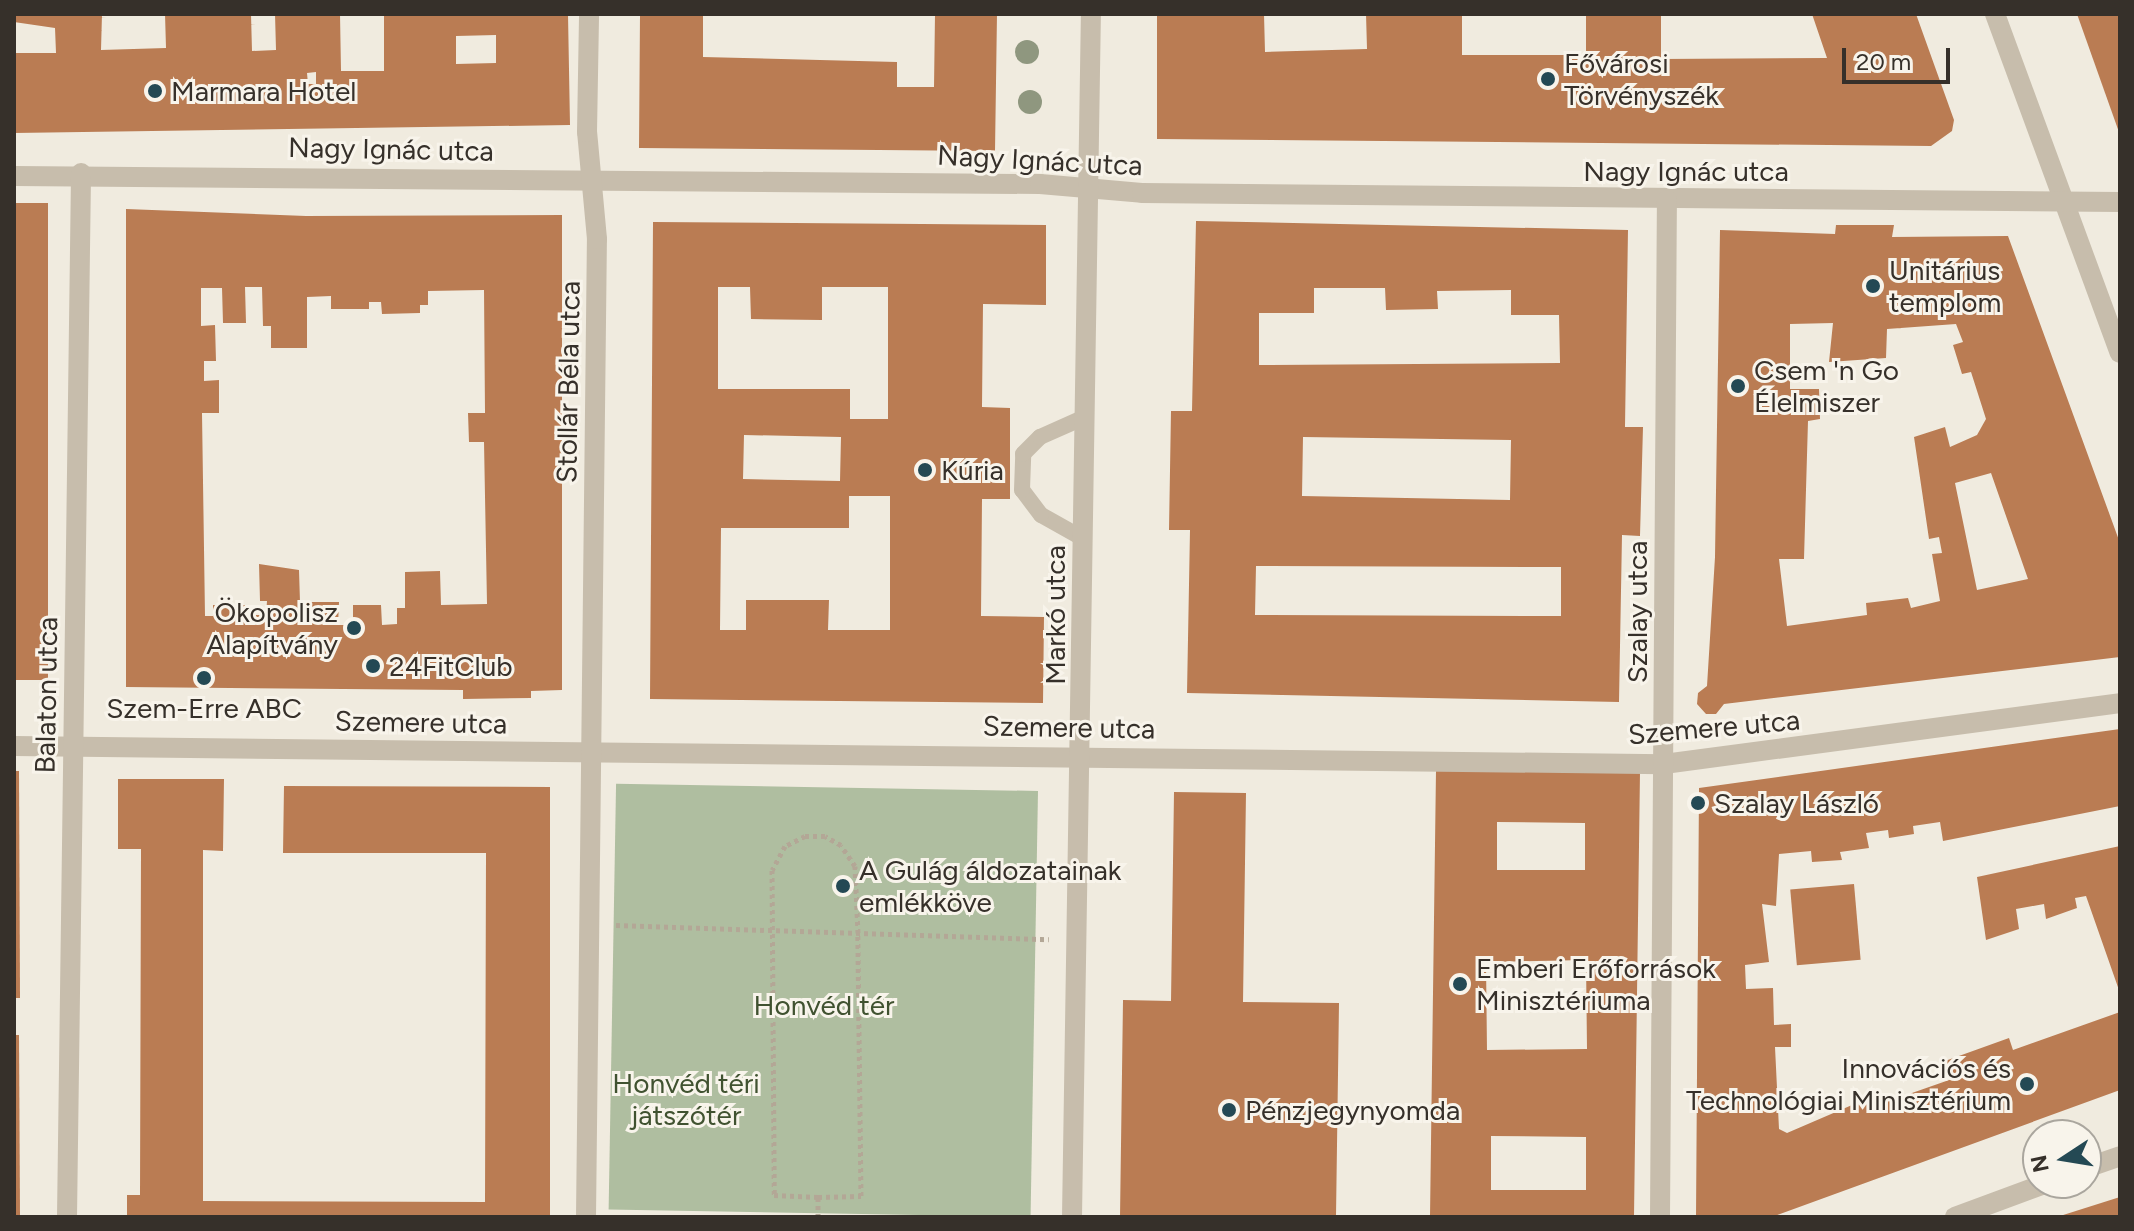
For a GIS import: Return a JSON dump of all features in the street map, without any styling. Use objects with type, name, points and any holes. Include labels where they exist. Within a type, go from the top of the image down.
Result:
[{"type":"street","name":"Stollár Béla utca","points":[[589,14],[591,179],[597,239],[592,752]]},
{"type":"street","name":"Markó utca","points":[[1072,1217],[1082,754],[1091,14]]},
{"type":"street","points":[[1995,14],[2120,353]]},
{"type":"street","name":"Nagy Ignác utca","points":[[14,176],[81,173],[591,179],[1667,200],[2063,199],[2120,202]]},
{"type":"street","name":"Balaton utca","points":[[67,1217],[81,173]]},
{"type":"street","name":"Szalay utca","points":[[1660,1217],[1667,200]]},
{"type":"street","name":"Szemere utca","points":[[14,746],[1082,754],[1664,764],[2120,703]]},
{"type":"street","points":[[586,1217],[587,924],[592,752]]},
{"type":"street","points":[[1955,1217],[2022,1192]]},
{"type":"lane","points":[[1084,539],[1041,515],[1022,490],[1023,454],[1040,437],[1085,417]]},
{"type":"path","points":[[805,836],[825,836],[841,845],[855,866],[861,1196],[774,1195],[772,929],[772,870],[785,846],[805,836]]},
{"type":"path","points":[[587,924],[1078,939]]},
{"type":"path","points":[[818,1197],[818,1217]]},
{"type":"green space","name":"Honvéd tér","points":[[616,784],[1038,791],[1031,1217],[609,1210]]},
{"type":"building","points":[[14,14],[102,14],[101,50],[166,48],[165,14],[251,14],[252,51],[276,50],[275,14],[340,14],[341,71],[384,71],[384,14],[568,14],[570,125],[14,133],[14,53],[56,53],[55,28],[14,22]],"holes":[[[496,35],[496,63],[456,64],[456,36]],[[316,72],[316,84],[308,84],[307,73]]]},
{"type":"building","points":[[640,14],[703,14],[703,57],[897,62],[897,87],[934,87],[935,14],[997,14],[995,151],[639,148]]},
{"type":"building","name":"Fővárosi Törvényszék","points":[[1157,14],[1264,14],[1265,52],[1367,49],[1366,14],[1462,14],[1462,55],[1586,55],[1586,14],[1661,14],[1661,59],[1827,58],[1812,14],[1916,14],[1954,120],[1952,131],[1931,146],[1157,139]]},
{"type":"building","points":[[2077,14],[2120,14],[2120,135]]},
{"type":"building","points":[[14,203],[48,203],[48,680],[14,680]]},
{"type":"building","points":[[126,209],[306,216],[562,215],[562,690],[531,691],[531,698],[463,699],[463,690],[126,687]],"holes":[[[245,287],[262,287],[263,326],[271,326],[271,348],[307,348],[307,297],[331,296],[331,309],[369,309],[369,302],[381,302],[382,314],[420,313],[420,305],[428,305],[428,291],[484,290],[485,413],[468,413],[469,442],[484,442],[487,604],[441,605],[440,571],[405,572],[405,608],[397,608],[397,624],[382,625],[381,605],[353,605],[353,625],[338,625],[339,602],[300,602],[299,570],[259,564],[260,601],[267,601],[266,615],[246,615],[246,605],[213,605],[213,616],[205,616],[202,413],[219,413],[219,380],[204,381],[204,361],[216,361],[215,325],[201,326],[201,288],[222,288],[223,323],[246,323]]]},
{"type":"building","points":[[1196,221],[1628,230],[1625,427],[1643,427],[1640,536],[1622,535],[1619,702],[1187,693],[1190,530],[1169,530],[1171,411],[1192,411]],"holes":[[[1314,288],[1385,288],[1386,310],[1438,309],[1437,291],[1511,290],[1511,315],[1559,315],[1560,363],[1259,365],[1259,313],[1314,313]],[[1303,437],[1511,440],[1510,500],[1302,496]],[[1256,566],[1561,567],[1561,616],[1255,615]]]},
{"type":"building","name":"Kúria","points":[[653,222],[1046,225],[1046,305],[983,304],[982,407],[1010,408],[1010,499],[982,499],[981,616],[1044,617],[1043,703],[650,699]],"holes":[[[718,287],[750,287],[751,319],[822,320],[822,287],[888,287],[888,419],[850,419],[850,389],[718,389]],[[744,435],[841,437],[840,481],[743,479]],[[849,496],[890,496],[890,630],[828,630],[829,600],[746,600],[746,630],[720,630],[721,528],[849,528]]]},
{"type":"building","points":[[1836,225],[1894,225],[1892,237],[2008,236],[2120,543],[2120,657],[1724,704],[1716,714],[1706,714],[1697,704],[1698,693],[1707,686],[1715,557],[1720,230],[1835,234]],"holes":[[[1833,323],[1829,362],[1886,358],[1887,329],[1956,324],[1963,342],[1953,345],[1962,374],[1971,372],[1986,419],[1977,435],[1950,447],[1945,427],[1914,437],[1929,539],[1939,537],[1942,553],[1932,554],[1940,601],[1911,608],[1908,598],[1866,603],[1867,615],[1787,626],[1779,559],[1804,559],[1808,421],[1820,419],[1819,389],[1790,389],[1790,324]],[[1991,473],[2028,579],[1977,590],[1955,483]]]},
{"type":"building","points":[[2120,729],[2120,806],[1943,841],[1940,822],[1913,826],[1914,834],[1889,838],[1888,830],[1866,833],[1869,848],[1840,852],[1842,860],[1812,862],[1811,851],[1779,854],[1776,906],[1762,904],[1769,962],[1745,965],[1746,989],[1773,988],[1774,1025],[1791,1024],[1791,1047],[1775,1047],[1779,1129],[1787,1133],[1866,1099],[1869,1108],[1952,1079],[1945,1061],[2009,1038],[2013,1050],[2120,1012],[2120,1090],[2041,1119],[2022,1119],[2022,1126],[1772,1217],[1696,1217],[1699,788]]},
{"type":"building","name":"Emberi Erőforrások Minisztériuma","points":[[1436,770],[1640,772],[1634,1217],[1430,1217]],"holes":[[[1497,822],[1585,823],[1585,870],[1497,870]],[[1586,960],[1587,1049],[1487,1050],[1486,962]],[[1491,1136],[1586,1137],[1586,1190],[1491,1190]]]},
{"type":"building","points":[[14,771],[19,771],[20,998],[14,998]]},
{"type":"building","points":[[118,779],[224,779],[223,851],[203,850],[203,1201],[485,1202],[486,853],[283,853],[284,786],[550,787],[550,1217],[127,1217],[127,1195],[140,1195],[141,849],[118,849]]},
{"type":"building","name":"Pénzjegynyomda","points":[[1174,792],[1246,793],[1243,1002],[1339,1003],[1336,1217],[1120,1217],[1123,1000],[1171,1001]]},
{"type":"building","points":[[2120,846],[2120,993],[2086,896],[2075,898],[2077,908],[2046,919],[2044,904],[2016,909],[2019,929],[1986,940],[1977,877]]},
{"type":"building","points":[[1854,884],[1861,960],[1797,965],[1790,890]]},
{"type":"building","points":[[14,1035],[19,1035],[20,1217],[14,1217]]},
{"type":"building","points":[[2120,1197],[2120,1217],[2060,1217],[2060,1216]]},
{"type":"place","name":"Fővárosi Törvényszék","points":[[1548,79]]},
{"type":"place","name":"Marmara Hotel","points":[[155,91]]},
{"type":"place","name":"Unitárius templom","points":[[1873,286]]},
{"type":"place","name":"Csem 'n Go Élelmiszer","points":[[1738,386]]},
{"type":"place","name":"Kúria","points":[[925,470]]},
{"type":"place","name":"Ökopolisz Alapítvány","points":[[354,628]]},
{"type":"place","name":"24FitClub","points":[[373,666]]},
{"type":"place","name":"Szem-Erre ABC","points":[[204,678]]},
{"type":"place","name":"Szalay László","points":[[1698,803]]},
{"type":"place","name":"A Gulág áldozatainak emlékköve","points":[[843,886]]},
{"type":"place","name":"Emberi Erőforrások Minisztériuma","points":[[1460,984]]},
{"type":"place","name":"Innovációs és Technológiai Minisztérium","points":[[2027,1084]]},
{"type":"place","name":"Pénzjegynyomda","points":[[1229,1110]]},
{"type":"park label","name":"Honvéd téri játszótér","points":[[686,1099]]}]
